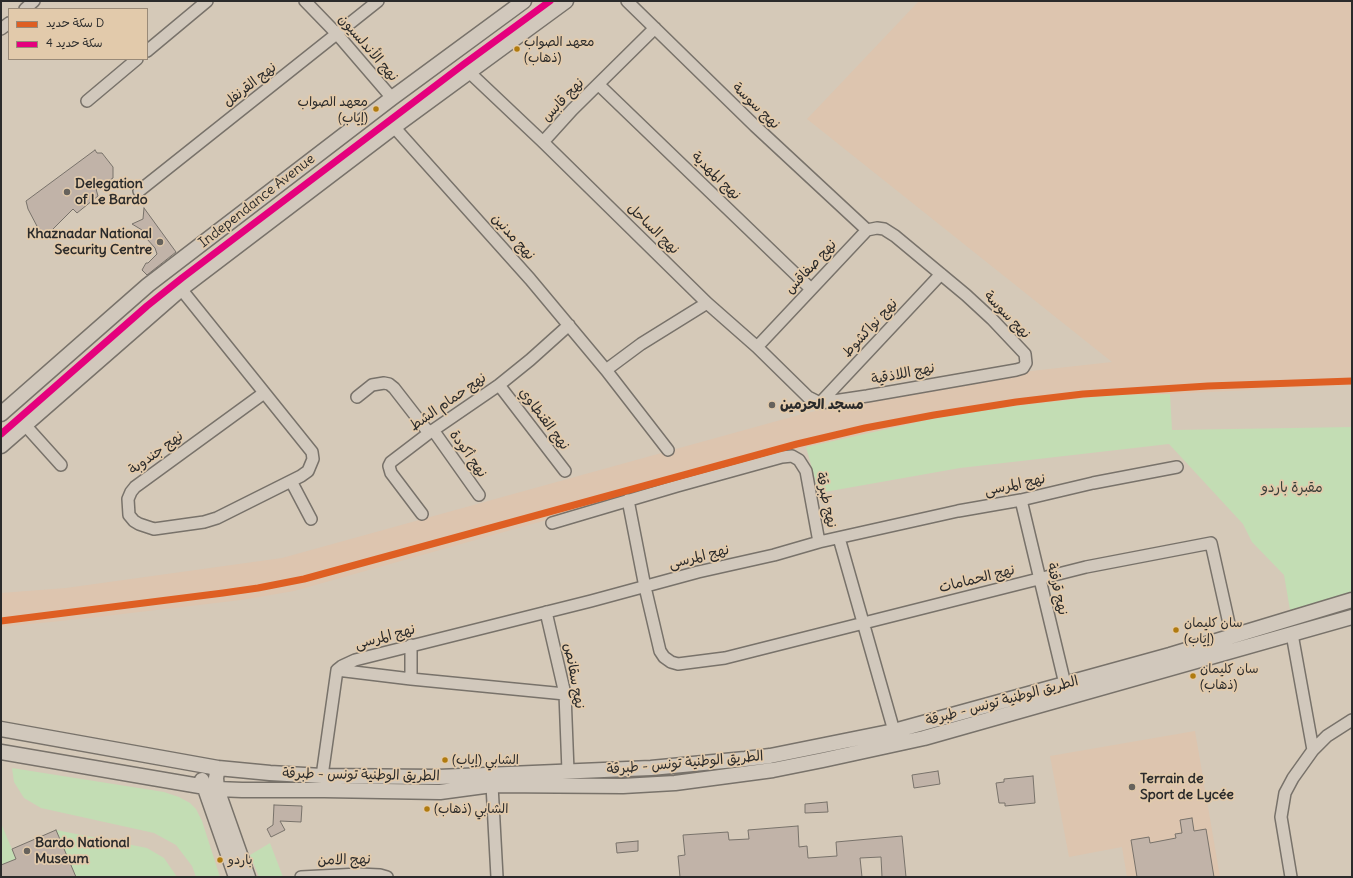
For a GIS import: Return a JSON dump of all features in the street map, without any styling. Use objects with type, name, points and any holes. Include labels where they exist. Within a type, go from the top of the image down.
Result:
[{"type":"main road","name":"Independance Avenue","points":[[1,414],[148,285],[392,98],[524,1]]},
{"type":"main road","name":"Independance Avenue","points":[[1,446],[181,289],[394,127],[566,1]]},
{"type":"main road","name":"الطريق الوطنية تونس - طبرقة","points":[[1,729],[218,768],[270,773],[322,776],[438,777],[651,768],[770,756],[894,731],[1232,637],[1352,600]]},
{"type":"main road","name":"الطريق الوطنية تونس - طبرقة","points":[[1,752],[210,788],[242,790],[440,792],[492,785],[629,786],[675,783],[780,769],[924,738],[1352,617]]},
{"type":"main road","points":[[63,763],[68,740]]},
{"type":"main road","points":[[201,765],[201,775],[210,788],[248,877]]},
{"type":"main road","points":[[218,768],[216,778],[210,788],[236,877]]},
{"type":"street","points":[[26,8],[34,1]]},
{"type":"street","points":[[148,50],[207,1]]},
{"type":"street","name":"نهج الأندلسيون","points":[[305,1],[337,34],[392,98]]},
{"type":"street","name":"نهج القرنفل","points":[[139,191],[378,1]]},
{"type":"street","name":"نهج سوسة","points":[[627,1],[755,126],[867,230],[877,228],[884,229],[895,236],[980,308],[1025,354],[1026,362],[1023,368],[991,374]]},
{"type":"street","name":"نهج قابس","points":[[543,142],[572,110],[655,28]]},
{"type":"street","points":[[87,101],[136,60]]},
{"type":"street","name":"نهج الساحل","points":[[468,72],[543,142],[708,303],[757,347],[808,397],[820,403]]},
{"type":"street","name":"نهج المهدية","points":[[599,85],[811,289]]},
{"type":"street","name":"نهج مدنين","points":[[394,127],[530,279],[606,370],[668,450]]},
{"type":"street","name":"نهج صفاقس","points":[[757,347],[867,230]]},
{"type":"street","name":"نهج نواكشوط","points":[[820,403],[941,274]]},
{"type":"street","name":"نهج جندوبة","points":[[181,289],[312,452],[313,459],[308,471],[230,512],[204,522],[154,529],[139,524],[129,515],[128,499],[135,487],[264,393]]},
{"type":"street","points":[[606,370],[641,344],[708,303]]},
{"type":"street","name":"نهج حمام الشط","points":[[422,514],[390,471],[389,466],[393,460],[499,385],[569,325]]},
{"type":"street","name":"نهج اللاذقية","points":[[820,403],[991,374]]},
{"type":"street","name":"نهج أكودة","points":[[357,397],[372,385],[384,383],[389,384],[394,388],[431,432],[479,495]]},
{"type":"street","name":"نهج القنطاوي","points":[[499,385],[565,471]]},
{"type":"street","points":[[25,425],[61,465]]},
{"type":"street","name":"نهج طبرقة","points":[[552,523],[628,500],[775,459],[792,456],[799,460],[806,471],[819,542]]},
{"type":"street","name":"نهج المرسى","points":[[337,670],[355,660],[411,645],[546,612],[698,572],[774,555],[819,542],[898,524],[1177,467]]},
{"type":"street","points":[[291,480],[310,519]]},
{"type":"street","points":[[628,500],[645,586]]},
{"type":"street","name":"نهج قرقنة","points":[[1021,500],[1065,684]]},
{"type":"street","name":"نهج طبرقة","points":[[839,538],[894,731]]},
{"type":"street","name":"نهج الحمامات","points":[[645,586],[660,651],[670,662],[678,664],[725,658],[1086,567],[1211,542],[1232,637]]},
{"type":"street","name":"نهج سقانص","points":[[546,612],[565,694],[568,771]]},
{"type":"street","points":[[1292,634],[1313,750]]},
{"type":"street","points":[[411,645],[411,679]]},
{"type":"street","points":[[322,776],[337,670],[411,679],[565,694]]},
{"type":"street","points":[[1291,877],[1281,817],[1285,793],[1293,778],[1313,750],[1327,736],[1352,720]]},
{"type":"street","points":[[492,785],[497,877]]},
{"type":"street","name":"نهج الامن","points":[[301,877],[359,874],[380,875],[387,877]]},
{"type":"shaded area","points":[[919,1],[1352,1],[1352,385],[1170,394],[1113,395],[1015,406],[932,419],[806,447],[294,591],[241,600],[1,627],[1,593],[66,588],[282,558],[806,413],[1013,373],[1112,362],[807,119]]},
{"type":"shaded area","points":[[1195,731],[1220,877],[1127,877],[1122,847],[1069,857],[1050,756]]},
{"type":"green space","name":"مقبرة باردو","points":[[1170,394],[1172,430],[1352,427],[1352,593],[1290,610],[1284,575],[1252,542],[1243,524],[1169,444],[960,468],[819,493],[806,447],[932,419],[1015,406],[1113,395]]},
{"type":"green space","points":[[12,768],[164,792],[179,797],[190,803],[196,809],[202,821],[220,877],[196,877],[192,866],[176,845],[154,833],[41,808],[24,798],[14,782]]},
{"type":"green space","points":[[1,823],[16,859],[1,865]]},
{"type":"green space","points":[[56,830],[147,848],[164,858],[177,877],[76,877],[67,854],[37,866],[62,843]]},
{"type":"green space","points":[[270,843],[283,877],[259,877],[250,855]]},
{"type":"building","name":"Delegation of Le Bardo","points":[[95,150],[97,153],[102,153],[113,167],[113,178],[96,189],[98,196],[77,213],[73,209],[47,235],[39,230],[28,209],[26,201]]},
{"type":"building","name":"Khaznadar National Security Centre","points":[[144,208],[176,252],[147,275],[142,270],[146,263],[148,263],[157,254],[155,248],[147,239],[142,230],[132,224],[143,219]]},
{"type":"building","points":[[938,771],[940,784],[914,788],[912,775]]},
{"type":"building","points":[[1033,776],[1035,803],[1005,806],[1005,803],[999,803],[996,783],[1004,782],[1004,779]]},
{"type":"building","points":[[827,802],[828,812],[805,813],[805,804]]},
{"type":"building","points":[[274,805],[302,806],[301,822],[280,821],[285,830],[271,837],[267,829],[273,825]]},
{"type":"building","points":[[1192,818],[1194,831],[1206,829],[1214,877],[1137,877],[1131,840],[1149,837],[1150,843],[1176,838],[1175,834],[1182,833],[1180,820]]},
{"type":"building","points":[[798,826],[799,847],[807,846],[808,858],[837,856],[836,842],[902,836],[906,877],[882,877],[881,857],[860,858],[862,877],[680,877],[678,856],[685,855],[683,835],[728,832],[729,840],[749,839],[748,830]]},
{"type":"building","name":"Bardo National Museum","points":[[56,830],[76,877],[1,877],[1,865],[16,859],[12,849]]},
{"type":"building","points":[[638,841],[638,851],[617,853],[616,843]]},
{"type":"rail line","name":"4","points":[[1,434],[147,306],[182,278],[464,64],[550,1]]},
{"type":"rail line","name":"D","points":[[1,621],[223,593],[304,579],[797,444],[865,428],[934,415],[1016,402],[1083,394],[1208,386],[1352,381]]},
{"type":"place","name":"معهد الصواب (ذهاب)","points":[[517,49]]},
{"type":"place","name":"معهد الصواب (إياب)","points":[[376,109]]},
{"type":"place","name":"Delegation of Le Bardo","points":[[67,192]]},
{"type":"place","name":"Khaznadar National Security Centre","points":[[160,242]]},
{"type":"place","name":"مسجد الحرمين","points":[[772,405]]},
{"type":"place","name":"سان كليمان (إياب)","points":[[1176,630]]},
{"type":"place","name":"سان كليمان (ذهاب)","points":[[1193,676]]},
{"type":"place","name":"الشابي (إياب)","points":[[445,760]]},
{"type":"place","name":"Terrain de Sport de Lycée","points":[[1132,787]]},
{"type":"place","name":"الشابي (ذهاب)","points":[[427,809]]},
{"type":"place","name":"Bardo National Museum","points":[[27,851]]},
{"type":"place","name":"باردو","points":[[220,860]]}]
